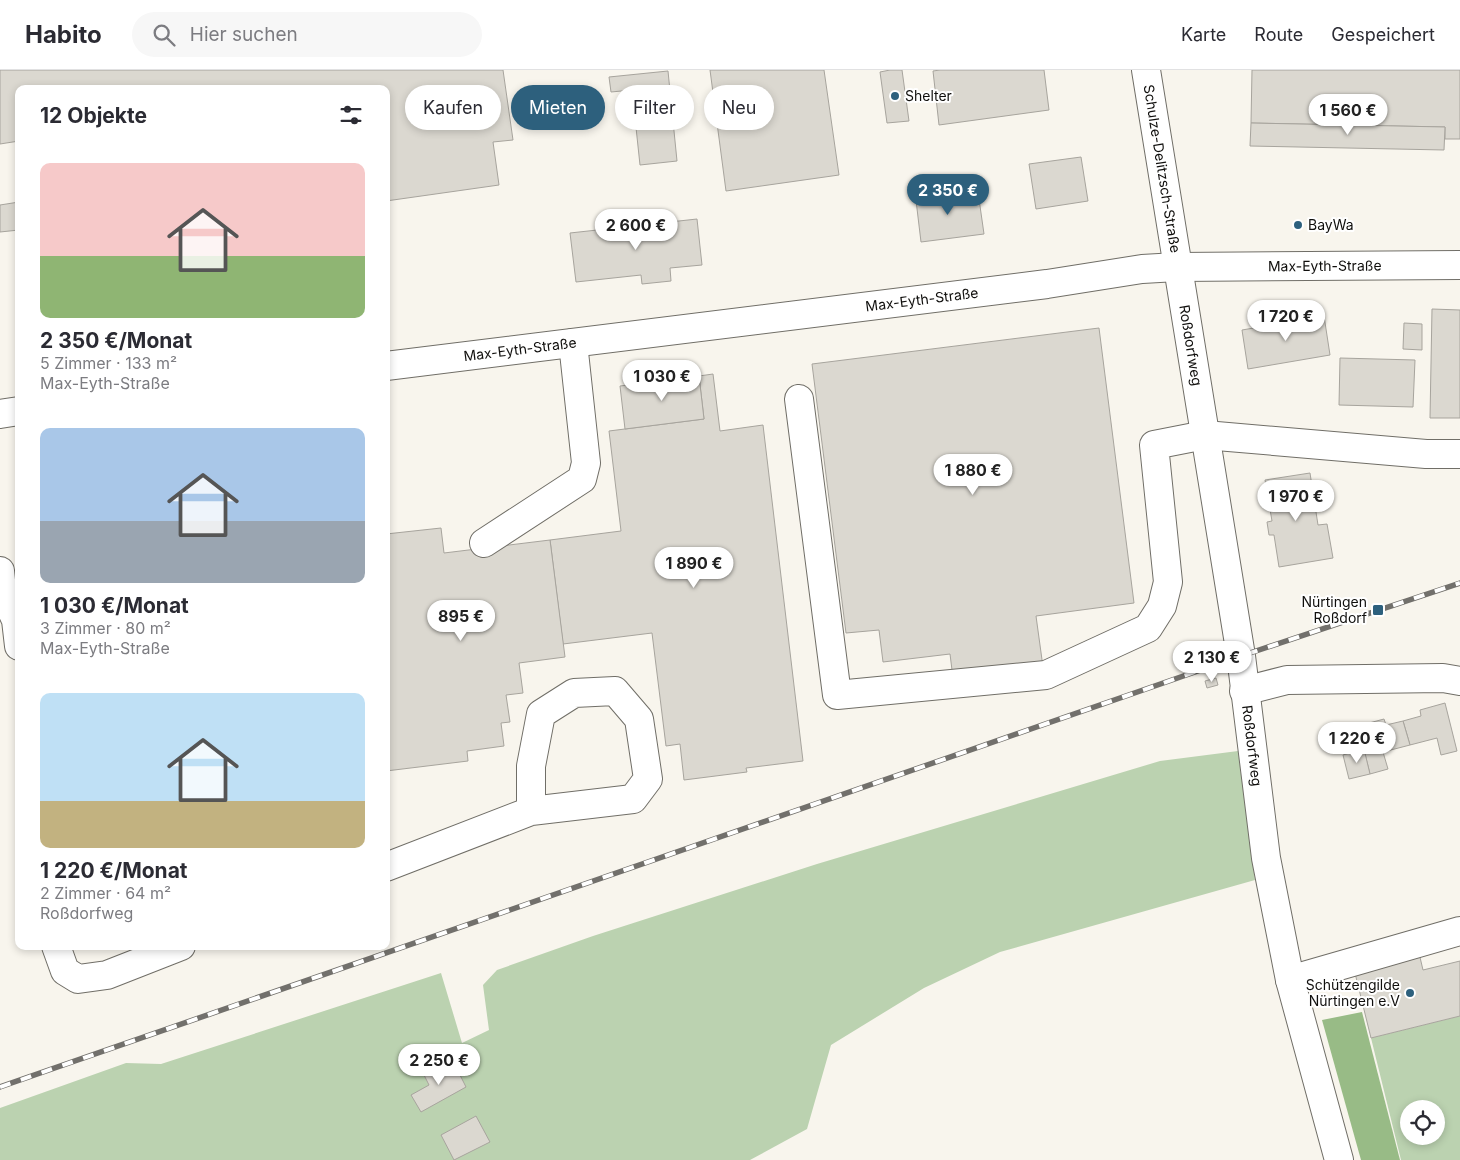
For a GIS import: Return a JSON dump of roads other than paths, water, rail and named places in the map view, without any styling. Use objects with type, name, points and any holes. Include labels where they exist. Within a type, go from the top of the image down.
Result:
[{"type":"street","name":"Schulze-Delitzsch-Straße","points":[[1146,70],[1177,267]]},
{"type":"street","name":"Max-Eyth-Straße","points":[[390,366],[1047,284],[1142,269],[1177,267],[1460,265]]},
{"type":"street","name":"Roßdorfweg","points":[[1177,267],[1241,656],[1266,858],[1290,980],[1339,1160]]},
{"type":"street","points":[[484,543],[582,480],[586,463],[574,343]]},
{"type":"street","points":[[799,399],[837,695],[1046,675],[1148,628],[1162,606],[1168,582],[1154,444],[1205,435],[1426,454],[1460,454]]},
{"type":"street","points":[[0,414],[15,412]]},
{"type":"street","points":[[0,572],[2,590],[15,618]]},
{"type":"street","points":[[1244,691],[1287,680],[1443,678],[1460,681]]},
{"type":"street","points":[[390,865],[531,811],[633,799],[648,779],[639,719],[615,691],[574,693],[541,714],[531,766],[531,811]]},
{"type":"street","points":[[1290,980],[1460,932]]},
{"type":"street","points":[[57,950],[65,971],[78,979],[107,975],[171,950]]},
{"type":"railway","points":[[0,1087],[1241,656],[1460,583]]},
{"type":"place","name":"Shelter","points":[[895,96]]},
{"type":"place","name":"BayWa","points":[[1298,225]]},
{"type":"place","name":"Nürtingen Roßdorf","points":[[1378,610]]},
{"type":"place","name":"Schützengilde Nürtingen e.V","points":[[1410,993]]}]
